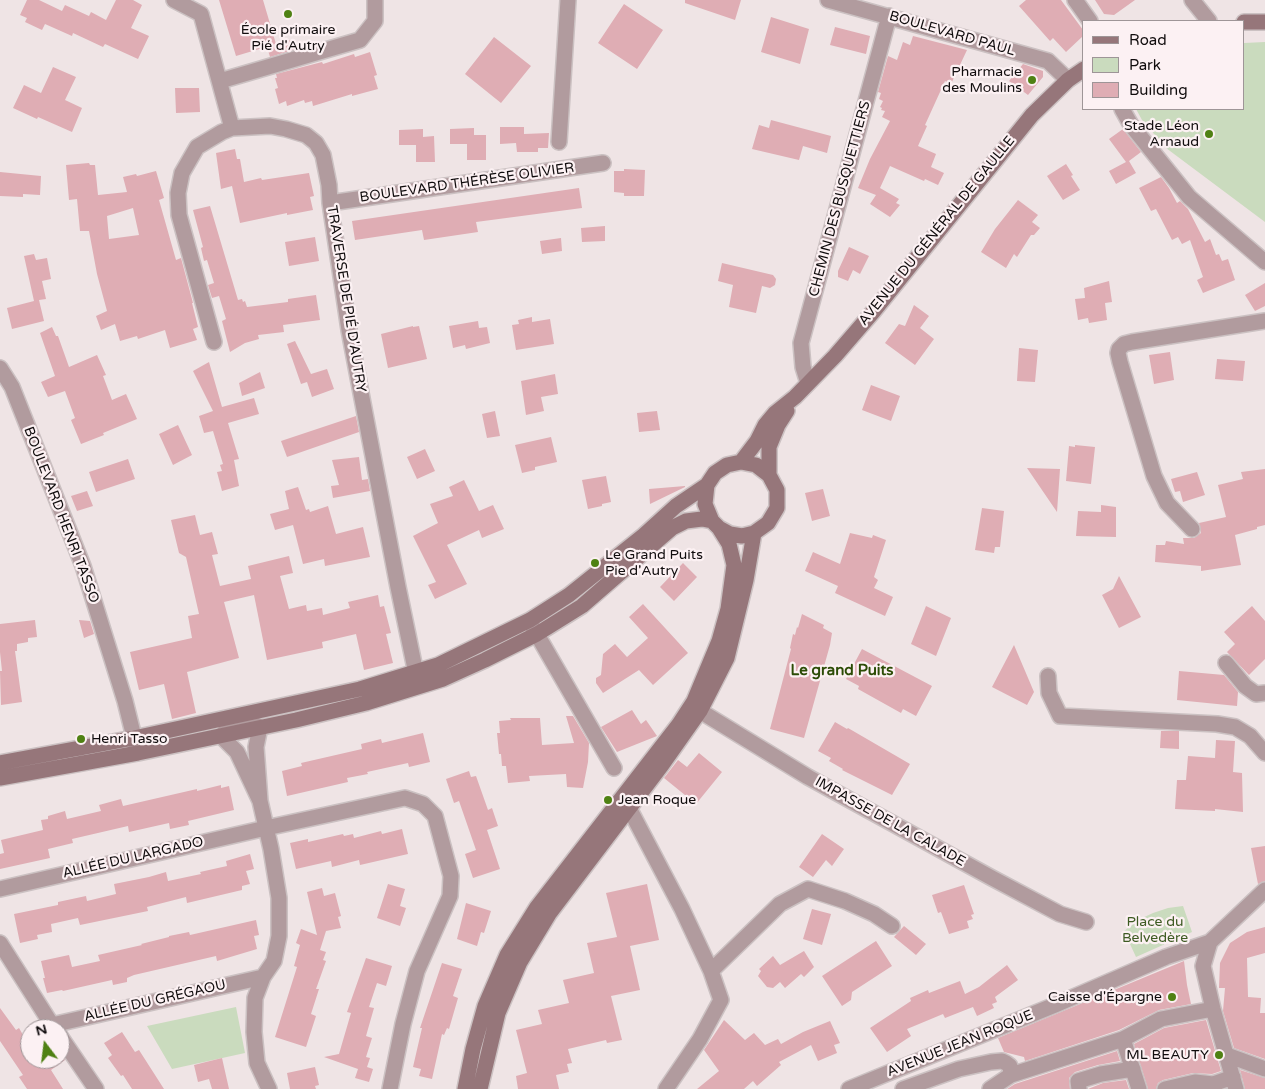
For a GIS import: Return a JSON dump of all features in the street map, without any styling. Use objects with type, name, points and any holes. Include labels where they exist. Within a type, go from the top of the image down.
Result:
[{"type":"main road","points":[[1245,22],[1265,22]]},
{"type":"main road","name":"AVENUE DU GÉNÉRAL DE GAULLE","points":[[741,462],[775,412],[795,397],[835,356],[873,312],[1032,115],[1068,80],[1082,70]]},
{"type":"main road","name":"AVENUE DU GÉNÉRAL DE GAULLE","points":[[769,475],[769,447],[778,425],[795,397]]},
{"type":"main road","points":[[0,763],[134,738],[360,689],[417,680],[443,679],[537,634],[582,606],[672,528],[686,521],[702,519],[730,534],[742,536],[754,533],[768,524],[776,508],[777,490],[769,475],[756,466],[741,462],[727,465],[715,473],[707,485],[676,506],[644,535],[569,595],[530,620],[450,659],[417,680],[366,703],[221,736],[0,778]]},
{"type":"main road","points":[[465,1089],[473,1049],[485,1006],[507,955],[537,907],[679,724],[698,692],[719,640],[728,609],[734,565],[730,544],[715,525],[704,504],[707,485]]},
{"type":"main road","points":[[480,1089],[498,1013],[520,962],[549,914],[662,766],[700,711],[727,658],[746,580],[754,533]]},
{"type":"street","points":[[174,0],[201,14],[232,128],[197,147],[182,173],[178,193],[179,215],[214,342]]},
{"type":"street","points":[[220,81],[360,40],[375,21],[375,0]]},
{"type":"street","points":[[559,142],[568,0]]},
{"type":"street","name":"BOULEVARD PAUL","points":[[828,0],[1048,60],[1068,80]]},
{"type":"street","points":[[1075,0],[1089,20]]},
{"type":"street","points":[[1192,0],[1208,20]]},
{"type":"street","name":"CHEMIN DES BUSQUETTIERS","points":[[808,383],[803,367],[801,343],[889,16]]},
{"type":"street","points":[[1123,110],[1131,125],[1189,197],[1265,262]]},
{"type":"street","name":"TRAVERSE DE PIÉ D'AUTRY","points":[[232,128],[270,126],[286,129],[306,135],[316,143],[323,155],[351,340],[417,680]]},
{"type":"street","name":"BOULEVARD THÉRÈSE OLIVIER","points":[[330,202],[604,163]]},
{"type":"street","points":[[1192,529],[1167,503],[1154,476],[1120,362],[1119,349],[1124,344],[1132,342],[1265,322]]},
{"type":"street","name":"BOULEVARD HENRI TASSO","points":[[0,368],[12,388],[83,566],[126,700],[138,753]]},
{"type":"street","points":[[530,620],[614,768]]},
{"type":"street","points":[[1226,663],[1245,686],[1256,694],[1265,693]]},
{"type":"street","points":[[1048,676],[1049,693],[1060,716],[1235,727],[1250,736],[1265,753]]},
{"type":"street","name":"IMPASSE DE LA CALADE","points":[[700,711],[808,777],[992,878],[1060,914],[1086,922]]},
{"type":"street","points":[[260,801],[237,752],[221,736],[238,716],[260,727],[256,747],[260,801],[271,849],[279,898],[279,936],[274,961],[263,977],[255,998],[254,1032],[257,1063],[269,1089]]},
{"type":"street","name":"ALLÉE DU LARGADO","points":[[0,889],[405,798],[423,804],[435,816],[451,876],[450,896],[417,971],[403,1024],[390,1089]]},
{"type":"street","points":[[629,808],[663,871],[711,971],[721,1000],[700,1039],[666,1089]]},
{"type":"street","points":[[711,971],[780,904],[808,889],[845,901],[874,914],[892,926]]},
{"type":"street","points":[[1165,1089],[1195,1082],[1213,1084],[1235,1083],[1213,1009],[1203,966],[1210,942],[1265,890]]},
{"type":"street","name":"AVENUE JEAN ROQUE","points":[[849,1089],[1166,957],[1210,942]]},
{"type":"street","points":[[0,943],[49,1019]]},
{"type":"street","name":"ALLÉE DU GRÉGAOU","points":[[70,1026],[263,977]]},
{"type":"street","points":[[990,1089],[1011,1075],[1123,1039],[1162,1018],[1213,1009]]},
{"type":"street","points":[[1123,1039],[1139,1089]]},
{"type":"street","points":[[70,1051],[96,1089]]},
{"type":"street","points":[[1227,1055],[1265,1069]]},
{"type":"street","points":[[903,1089],[959,1069],[991,1062],[1002,1061],[1006,1063],[1010,1066],[1011,1075]]},
{"type":"street","points":[[1079,1085],[1101,1074],[1133,1069]]},
{"type":"green space","name":"Stade Léon Arnaud","points":[[1265,42],[1265,222],[1166,148],[1142,120],[1137,110],[1245,110],[1245,43]]},
{"type":"green space","name":"Place du Belvedère","points":[[1183,906],[1192,932],[1136,957],[1124,931],[1140,919],[1153,913]]},
{"type":"green space","points":[[236,1007],[245,1053],[172,1069],[147,1026]]},
{"type":"building","points":[[27,0],[39,0],[62,11],[65,5],[89,16],[91,12],[106,20],[116,0],[133,0],[142,5],[131,28],[149,36],[138,59],[105,44],[103,47],[73,33],[72,36],[45,24],[42,30],[25,22],[27,18],[20,15]]},
{"type":"building","points":[[219,0],[263,0],[276,44],[236,56]]},
{"type":"building","points":[[685,0],[741,0],[735,20],[685,3]]},
{"type":"building","points":[[1026,0],[1061,0],[1082,29],[1082,37],[1066,52],[1053,38],[1050,41],[1019,6]]},
{"type":"building","points":[[1095,0],[1135,0],[1114,15],[1104,14]]},
{"type":"building","points":[[624,4],[663,30],[637,69],[598,43]]},
{"type":"building","points":[[771,17],[809,29],[800,64],[761,52]]},
{"type":"building","points":[[835,27],[870,36],[866,54],[830,45]]},
{"type":"building","points":[[913,36],[967,50],[951,84],[945,81],[925,125],[927,126],[918,146],[936,154],[931,167],[944,173],[938,185],[890,166],[880,188],[899,199],[896,203],[900,205],[890,217],[870,204],[876,195],[858,188],[870,159],[890,121],[882,117],[885,111],[881,110],[882,108],[880,107],[883,101],[879,99],[881,93],[878,92],[888,56],[897,60],[903,42],[910,45]]},
{"type":"building","points":[[494,37],[531,66],[501,103],[465,74]]},
{"type":"building","points":[[291,40],[292,43],[295,43],[296,49],[270,57],[267,47]]},
{"type":"building","points":[[370,52],[377,75],[374,76],[378,89],[352,96],[352,94],[313,106],[312,101],[305,103],[304,100],[287,106],[286,101],[279,104],[275,89],[278,88],[275,78],[277,78],[276,74],[322,62],[323,64],[354,54],[355,57]]},
{"type":"building","points":[[1023,64],[1043,71],[1043,77],[1028,95],[1009,81]]},
{"type":"building","points":[[53,67],[76,77],[65,100],[82,108],[72,132],[13,108],[24,85],[41,93]]},
{"type":"building","points":[[175,88],[199,88],[200,112],[176,113]]},
{"type":"building","points":[[771,120],[831,136],[827,153],[803,146],[799,160],[752,149],[759,125],[769,128]]},
{"type":"building","points":[[500,127],[524,127],[524,134],[549,133],[548,148],[538,148],[538,152],[517,152],[516,143],[500,144]]},
{"type":"building","points":[[474,128],[474,135],[486,135],[486,160],[467,160],[467,144],[450,144],[450,129]]},
{"type":"building","points":[[423,129],[423,137],[434,136],[435,162],[416,162],[416,145],[399,145],[399,130]]},
{"type":"building","points":[[1123,129],[1141,152],[1129,161],[1136,173],[1116,184],[1109,171],[1126,162],[1109,139]]},
{"type":"building","points":[[235,149],[237,159],[240,159],[244,182],[261,178],[262,180],[309,173],[314,196],[310,197],[313,210],[287,215],[287,213],[240,223],[232,186],[221,189],[216,153]]},
{"type":"building","points":[[89,163],[90,165],[95,165],[98,195],[127,192],[123,177],[136,174],[137,176],[156,171],[164,198],[159,200],[176,260],[181,258],[193,303],[198,327],[193,329],[197,340],[170,348],[165,330],[138,339],[137,336],[120,341],[115,324],[101,330],[96,316],[107,311],[97,274],[89,231],[80,231],[77,199],[69,200],[66,165]],"holes":[[[133,208],[139,235],[109,239],[107,216]]]},
{"type":"building","points":[[1066,164],[1080,190],[1063,200],[1047,176]]},
{"type":"building","points":[[624,169],[645,170],[644,196],[624,196],[624,193],[614,192],[614,171],[624,171]]},
{"type":"building","points":[[0,172],[41,176],[40,195],[23,194],[23,197],[0,196]]},
{"type":"building","points":[[1161,177],[1177,203],[1180,201],[1188,209],[1205,242],[1210,239],[1216,255],[1219,254],[1222,261],[1228,259],[1235,280],[1203,293],[1197,280],[1203,277],[1190,240],[1182,244],[1178,237],[1172,240],[1156,209],[1151,211],[1139,188]]},
{"type":"building","points":[[579,188],[582,208],[476,222],[478,232],[424,240],[422,230],[355,240],[352,221]]},
{"type":"building","points":[[1018,200],[1038,215],[1032,222],[1040,228],[1034,235],[1031,235],[1017,257],[1014,254],[1006,268],[981,252],[995,229]]},
{"type":"building","points":[[210,206],[238,300],[242,299],[243,302],[245,301],[247,307],[288,302],[288,299],[316,295],[320,320],[283,325],[284,332],[258,335],[259,339],[245,343],[230,352],[222,321],[226,319],[219,296],[212,298],[208,285],[214,283],[207,260],[204,261],[201,248],[203,247],[193,210]]},
{"type":"building","points":[[605,226],[605,241],[582,242],[581,228]]},
{"type":"building","points":[[315,237],[319,261],[289,266],[285,242]]},
{"type":"building","points":[[561,238],[562,251],[542,254],[540,241]]},
{"type":"building","points":[[849,247],[869,256],[860,274],[853,270],[848,281],[838,277],[838,271]]},
{"type":"building","points":[[34,254],[36,260],[47,258],[51,279],[42,281],[46,299],[39,300],[44,321],[12,329],[7,308],[34,301],[24,256]]},
{"type":"building","points":[[722,263],[773,275],[776,279],[775,285],[770,288],[762,286],[756,313],[729,307],[733,285],[718,281]]},
{"type":"building","points":[[1109,281],[1112,302],[1105,303],[1107,320],[1089,323],[1088,318],[1078,320],[1075,299],[1085,298],[1084,288]]},
{"type":"building","points":[[1265,283],[1265,306],[1255,311],[1245,295]]},
{"type":"building","points":[[914,305],[929,316],[920,328],[934,339],[915,365],[885,343],[899,324],[905,326]]},
{"type":"building","points":[[532,317],[532,322],[550,319],[554,344],[516,350],[512,325],[519,324],[518,320]]},
{"type":"building","points":[[478,321],[479,328],[487,327],[490,343],[466,349],[465,345],[453,348],[449,326]]},
{"type":"building","points":[[419,326],[427,359],[388,368],[381,334]]},
{"type":"building","points":[[52,327],[56,336],[58,336],[69,367],[97,355],[106,375],[103,376],[112,400],[126,394],[137,419],[81,444],[71,420],[75,418],[65,391],[48,397],[41,382],[55,376],[40,333]]},
{"type":"building","points":[[295,341],[311,374],[327,369],[334,389],[312,397],[307,382],[301,384],[287,344]]},
{"type":"building","points":[[1019,348],[1038,350],[1035,382],[1017,381]]},
{"type":"building","points":[[1170,352],[1174,380],[1154,384],[1149,355]]},
{"type":"building","points":[[1217,359],[1245,361],[1243,381],[1215,379]]},
{"type":"building","points":[[209,362],[222,407],[254,398],[259,414],[228,423],[239,459],[234,460],[239,486],[222,491],[217,472],[222,471],[220,465],[223,464],[213,431],[204,433],[199,416],[213,411],[193,371]]},
{"type":"building","points":[[260,372],[265,388],[242,396],[239,383]]},
{"type":"building","points":[[555,374],[558,394],[541,397],[544,411],[526,415],[521,381]]},
{"type":"building","points":[[871,385],[900,396],[891,421],[862,410]]},
{"type":"building","points":[[495,411],[500,436],[487,438],[482,414]]},
{"type":"building","points":[[657,411],[660,430],[639,432],[637,413]]},
{"type":"building","points":[[356,416],[359,432],[287,457],[281,441]]},
{"type":"building","points":[[178,425],[192,455],[173,465],[159,434]]},
{"type":"building","points":[[551,437],[557,462],[535,467],[535,470],[522,473],[515,445]]},
{"type":"building","points":[[1075,445],[1095,447],[1091,484],[1066,481],[1069,446],[1075,447]]},
{"type":"building","points":[[425,449],[435,471],[417,479],[407,457]]},
{"type":"building","points":[[359,457],[362,480],[368,479],[370,491],[333,498],[331,486],[339,485],[332,460]]},
{"type":"building","points":[[128,459],[135,479],[96,492],[89,472]]},
{"type":"building","points":[[1027,468],[1060,469],[1057,512]]},
{"type":"building","points":[[1265,469],[1265,525],[1235,535],[1241,565],[1201,571],[1201,566],[1155,562],[1156,545],[1165,545],[1166,541],[1184,544],[1183,538],[1194,538],[1201,533],[1199,523],[1226,517],[1218,485],[1243,479],[1241,472]]},
{"type":"building","points":[[1197,472],[1205,495],[1183,502],[1180,491],[1175,492],[1171,479]]},
{"type":"building","points":[[606,476],[611,502],[588,509],[582,480]]},
{"type":"building","points":[[464,480],[479,511],[493,505],[504,529],[482,538],[479,530],[447,545],[467,584],[435,599],[428,585],[436,582],[413,536],[438,523],[430,504],[453,496],[449,487]]},
{"type":"building","points":[[298,487],[306,510],[309,509],[310,512],[328,506],[336,534],[363,527],[370,557],[325,566],[324,559],[303,564],[293,525],[275,530],[270,514],[289,509],[285,491]]},
{"type":"building","points":[[685,487],[650,504],[649,489]]},
{"type":"building","points":[[823,489],[830,516],[812,521],[805,493]]},
{"type":"building","points":[[87,491],[93,506],[77,511],[71,496]]},
{"type":"building","points":[[1101,505],[1116,507],[1116,537],[1076,536],[1078,511],[1101,512]]},
{"type":"building","points":[[982,508],[1004,511],[1000,547],[995,547],[994,553],[975,550]]},
{"type":"building","points":[[195,515],[200,535],[212,532],[218,554],[212,555],[220,586],[251,579],[248,566],[289,556],[293,573],[280,576],[289,609],[306,605],[307,611],[322,608],[323,615],[350,608],[348,602],[378,595],[380,607],[384,606],[391,633],[386,634],[393,663],[364,670],[356,634],[322,642],[323,648],[267,660],[254,595],[224,602],[239,658],[187,672],[196,713],[172,719],[164,684],[139,690],[130,652],[192,638],[188,616],[199,614],[186,557],[179,553],[171,520]]},
{"type":"building","points":[[850,533],[872,538],[873,535],[886,540],[874,577],[878,580],[874,588],[893,597],[885,616],[835,593],[838,586],[805,571],[813,552],[840,564]]},
{"type":"building","points":[[683,563],[697,577],[674,601],[660,587]]},
{"type":"building","points":[[1119,576],[1141,617],[1119,628],[1102,595],[1113,589]]},
{"type":"building","points":[[643,604],[688,653],[653,685],[639,670],[603,693],[596,683],[596,678],[601,675],[603,654],[615,644],[627,657],[648,638],[629,617]]},
{"type":"building","points":[[926,606],[951,618],[936,656],[911,644]]},
{"type":"building","points":[[1252,606],[1265,621],[1265,659],[1249,675],[1227,652],[1235,644],[1224,632]]},
{"type":"building","points":[[802,614],[824,625],[823,628],[832,633],[804,738],[770,729],[791,649],[793,634],[795,635]]},
{"type":"building","points":[[35,620],[37,637],[28,638],[28,642],[17,644],[17,651],[15,651],[22,702],[1,705],[0,624]]},
{"type":"building","points":[[79,620],[90,621],[94,634],[84,638]]},
{"type":"building","points":[[1014,645],[1034,692],[1027,705],[992,687]]},
{"type":"building","points":[[862,649],[932,686],[916,716],[903,709],[901,713],[858,689],[859,686],[846,679]]},
{"type":"building","points":[[1179,671],[1224,675],[1238,692],[1237,706],[1177,700]]},
{"type":"building","points":[[632,710],[641,724],[646,720],[657,736],[617,752],[601,727]]},
{"type":"building","points":[[566,716],[573,716],[589,743],[588,762],[583,788],[567,787],[566,774],[529,776],[530,781],[508,783],[506,766],[502,766],[501,754],[499,754],[497,733],[500,733],[499,721],[511,720],[510,718],[540,718],[542,745],[574,743]]},
{"type":"building","points":[[835,722],[910,764],[892,795],[842,770],[829,761],[831,758],[818,751]]},
{"type":"building","points":[[1161,731],[1179,731],[1179,749],[1160,748]]},
{"type":"building","points":[[423,733],[430,762],[409,767],[408,763],[367,772],[368,774],[347,778],[348,782],[287,796],[282,771],[302,766],[301,763],[362,749],[361,744],[381,739],[382,743]]},
{"type":"building","points":[[1216,740],[1235,741],[1233,772],[1242,773],[1243,812],[1215,809],[1215,811],[1175,809],[1177,780],[1186,780],[1188,756],[1215,758]]},
{"type":"building","points":[[699,753],[722,772],[696,804],[664,778],[678,760],[687,767]]},
{"type":"building","points":[[469,771],[471,777],[476,776],[488,810],[492,808],[498,826],[487,830],[500,869],[473,878],[465,854],[476,850],[459,801],[454,803],[446,779]]},
{"type":"building","points":[[221,785],[221,788],[229,786],[234,810],[188,821],[189,825],[170,829],[169,823],[129,832],[128,826],[72,839],[73,843],[48,849],[50,858],[0,869],[0,854],[4,853],[1,840],[43,830],[41,820],[48,819],[48,816],[65,811],[67,819],[101,811],[99,805],[121,799],[123,806]]},
{"type":"building","points":[[402,829],[408,854],[360,865],[359,860],[332,867],[331,861],[296,869],[290,843],[308,839],[308,842],[343,834],[344,836],[353,834],[354,838],[381,831],[382,834]]},
{"type":"building","points":[[822,834],[844,849],[832,866],[826,860],[813,877],[799,867]]},
{"type":"building","points":[[1265,846],[1265,881],[1258,884],[1251,848]]},
{"type":"building","points":[[250,854],[254,869],[246,871],[250,884],[242,886],[242,890],[187,903],[186,897],[147,907],[148,911],[80,925],[78,918],[51,924],[52,932],[37,935],[38,939],[20,943],[14,914],[58,905],[58,902],[86,896],[87,901],[116,894],[114,884],[166,872],[168,881],[201,874],[200,872],[227,866],[226,861]]},
{"type":"building","points":[[388,884],[405,889],[400,906],[406,908],[400,926],[377,918]]},
{"type":"building","points":[[647,884],[659,940],[630,946],[640,990],[611,996],[622,1040],[607,1043],[606,1040],[568,1049],[572,1063],[567,1064],[569,1072],[556,1075],[559,1089],[518,1089],[516,1076],[527,1073],[516,1030],[542,1024],[538,1010],[569,1003],[563,980],[594,973],[587,943],[617,937],[606,893]]},
{"type":"building","points":[[964,885],[974,914],[971,915],[973,919],[967,921],[969,928],[949,934],[941,912],[938,913],[932,895]]},
{"type":"building","points":[[322,888],[324,896],[335,893],[341,916],[338,917],[341,928],[326,931],[320,950],[326,952],[323,960],[326,961],[316,989],[319,989],[311,1014],[316,1016],[306,1047],[275,1037],[297,967],[294,966],[300,945],[296,943],[301,929],[317,935],[307,892]]},
{"type":"building","points":[[466,903],[491,911],[484,933],[481,932],[477,946],[457,939]]},
{"type":"building","points":[[812,909],[831,914],[822,945],[803,939]]},
{"type":"building","points":[[256,920],[259,935],[254,936],[257,949],[217,961],[216,956],[134,975],[127,978],[127,982],[113,985],[112,980],[47,993],[41,961],[69,955],[72,967],[100,961],[98,955],[142,945],[169,936],[189,932],[190,935]]},
{"type":"building","points":[[904,926],[926,944],[916,955],[894,937]]},
{"type":"building","points":[[1265,927],[1265,953],[1247,958],[1248,997],[1261,998],[1260,1013],[1265,1013],[1265,1059],[1234,1048],[1223,1011],[1225,988],[1219,988],[1220,963],[1230,943],[1247,932]]},
{"type":"building","points":[[876,941],[892,966],[852,992],[851,1000],[842,1006],[822,976]]},
{"type":"building","points":[[804,951],[814,967],[804,977],[801,974],[785,988],[780,982],[773,988],[767,987],[758,976],[761,971],[759,969],[773,956],[780,965]]},
{"type":"building","points":[[366,958],[392,966],[386,986],[377,983],[369,1007],[374,1008],[366,1036],[372,1038],[366,1057],[370,1058],[367,1067],[373,1069],[369,1082],[355,1078],[358,1069],[324,1057],[339,1054],[351,1013],[347,1012]]},
{"type":"building","points":[[1184,961],[1191,1004],[1159,1010],[1119,1030],[1025,1061],[1024,1057],[1004,1052],[998,1038]]},
{"type":"building","points":[[442,963],[462,969],[453,996],[458,998],[449,1029],[447,1028],[444,1035],[442,1034],[432,1079],[419,1076],[421,1069],[413,1067],[422,1028],[420,1028]]},
{"type":"building","points":[[1007,965],[1018,980],[995,997],[997,1002],[992,1004],[994,1008],[977,1016],[973,1007],[945,1018],[943,1014],[907,1029],[911,1036],[887,1052],[870,1028],[911,1001],[910,998],[928,990],[929,993],[960,981],[965,994],[979,987]]},
{"type":"building","points":[[0,1008],[16,1030],[19,1028],[20,1030],[20,1069],[52,1069],[51,1070],[63,1089],[27,1089],[19,1077],[23,1075],[0,1041]]},
{"type":"building","points":[[724,1020],[745,1040],[754,1033],[765,1045],[778,1039],[781,1044],[803,1032],[830,1021],[840,1043],[834,1045],[837,1053],[818,1061],[811,1045],[779,1062],[781,1065],[757,1086],[753,1081],[744,1089],[697,1089],[719,1071],[704,1050]]},
{"type":"building","points":[[1206,1020],[1221,1071],[1212,1074],[1193,1073],[1163,1080],[1158,1083],[1156,1089],[1148,1089],[1134,1044],[1164,1028]]},
{"type":"building","points":[[122,1032],[135,1052],[139,1050],[164,1089],[132,1089],[123,1075],[121,1076],[108,1058],[112,1055],[104,1043]]},
{"type":"building","points":[[1117,1051],[1120,1061],[1075,1072],[1069,1078],[1070,1089],[1007,1089],[1015,1084]]},
{"type":"building","points":[[222,1058],[229,1089],[212,1089],[209,1079],[198,1082],[194,1065]]},
{"type":"building","points":[[315,1067],[319,1085],[315,1086],[316,1089],[290,1089],[287,1073]]},
{"type":"building","points":[[1240,1070],[1265,1078],[1265,1089],[1245,1089]]},
{"type":"building","points":[[1126,1080],[1129,1089],[1088,1089],[1103,1083]]},
{"type":"place","name":"École primaire Pié d'Autry","points":[[288,14]]},
{"type":"place","name":"Pharmacie des Moulins","points":[[1032,80]]},
{"type":"place","name":"Stade Léon Arnaud","points":[[1209,134]]},
{"type":"place","name":"Le Grand Puits Pie d'Autry","points":[[595,563]]},
{"type":"place","name":"Henri Tasso","points":[[81,739]]},
{"type":"place","name":"Jean Roque","points":[[608,800]]},
{"type":"place","name":"Caisse d'Épargne","points":[[1172,997]]},
{"type":"place","name":"ML BEAUTY","points":[[1219,1055]]},
{"type":"district","name":"Le grand Puits","points":[[842,671]]}]
